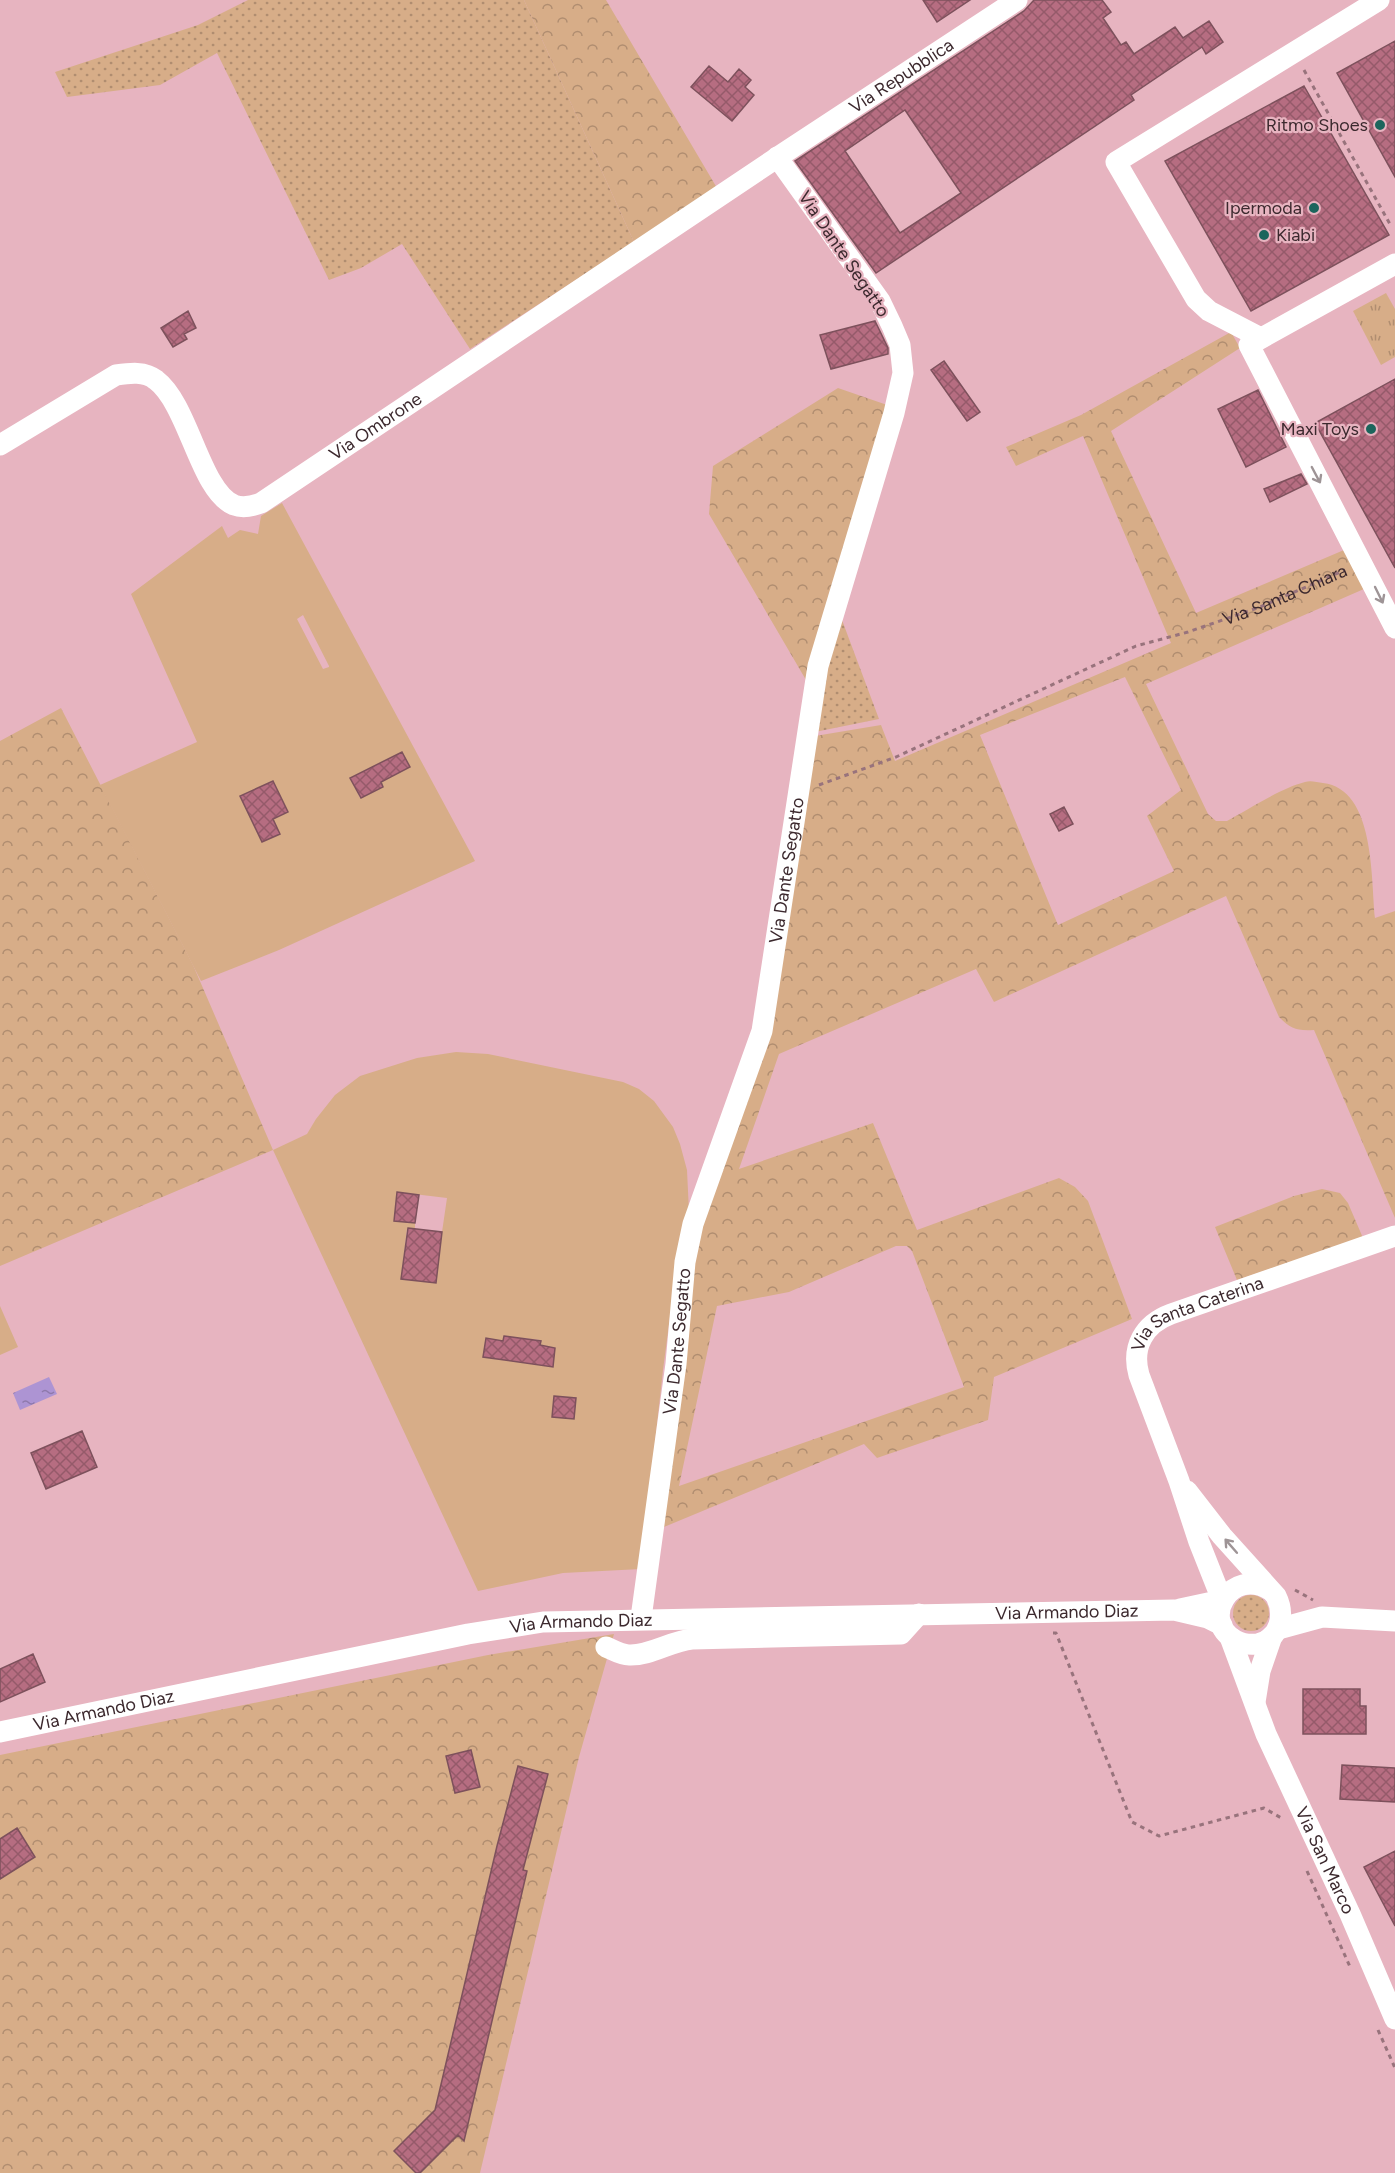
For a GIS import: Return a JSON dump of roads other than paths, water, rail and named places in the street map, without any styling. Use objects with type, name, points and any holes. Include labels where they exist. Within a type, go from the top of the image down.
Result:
[{"type":"street","name":"Via Repubblica","points":[[781,155],[1017,0]]},
{"type":"street","points":[[1379,0],[1116,162],[1196,299],[1209,311],[1261,338],[1395,264]]},
{"type":"street","name":"Via Ombrone","points":[[0,445],[116,375],[136,372],[155,379],[171,396],[216,490],[225,500],[235,506],[261,503],[781,155]]},
{"type":"street","name":"Via Dante Segatto","points":[[641,1618],[676,1364],[685,1262],[693,1224],[762,1031],[818,666],[894,413],[903,373],[900,345],[880,301],[781,155]]},
{"type":"street","name":"Via Santa Chiara","points":[[1261,338],[1249,345],[1395,628]]},
{"type":"street","name":"Via Santa Caterina","points":[[1222,1600],[1190,1520],[1179,1481],[1137,1369],[1138,1345],[1147,1329],[1156,1320],[1395,1236]]},
{"type":"street","name":"Via Santa Caterina","points":[[1179,1481],[1222,1536],[1278,1590]]},
{"type":"street","name":"Via Armando Diaz","points":[[0,1732],[510,1626],[561,1620],[1174,1610],[1222,1600],[1231,1590],[1246,1583],[1278,1590],[1320,1609],[1395,1622]]},
{"type":"street","points":[[1275,1632],[1281,1612],[1278,1590]]},
{"type":"street","points":[[1222,1600],[1220,1617],[1226,1631]]},
{"type":"street","name":"Via Armando Diaz","points":[[1174,1610],[1208,1618],[1238,1642],[1256,1644],[1320,1609]]},
{"type":"street","points":[[606,1647],[629,1655],[679,1640],[901,1634],[919,1614]]},
{"type":"street","name":"Via San Marco","points":[[1226,1631],[1266,1734],[1350,1914],[1385,2022]]},
{"type":"street","name":"Via San Marco","points":[[1255,1702],[1260,1671],[1275,1632]]},
{"type":"water","points":[[49,1377],[57,1394],[20,1410],[13,1393]]},
{"type":"place","name":"Ritmo Shoes","points":[[1380,125]]},
{"type":"place","name":"Ipermoda","points":[[1314,208]]},
{"type":"place","name":"Kiabi","points":[[1264,235]]},
{"type":"place","name":"Maxi Toys","points":[[1371,429]]}]
